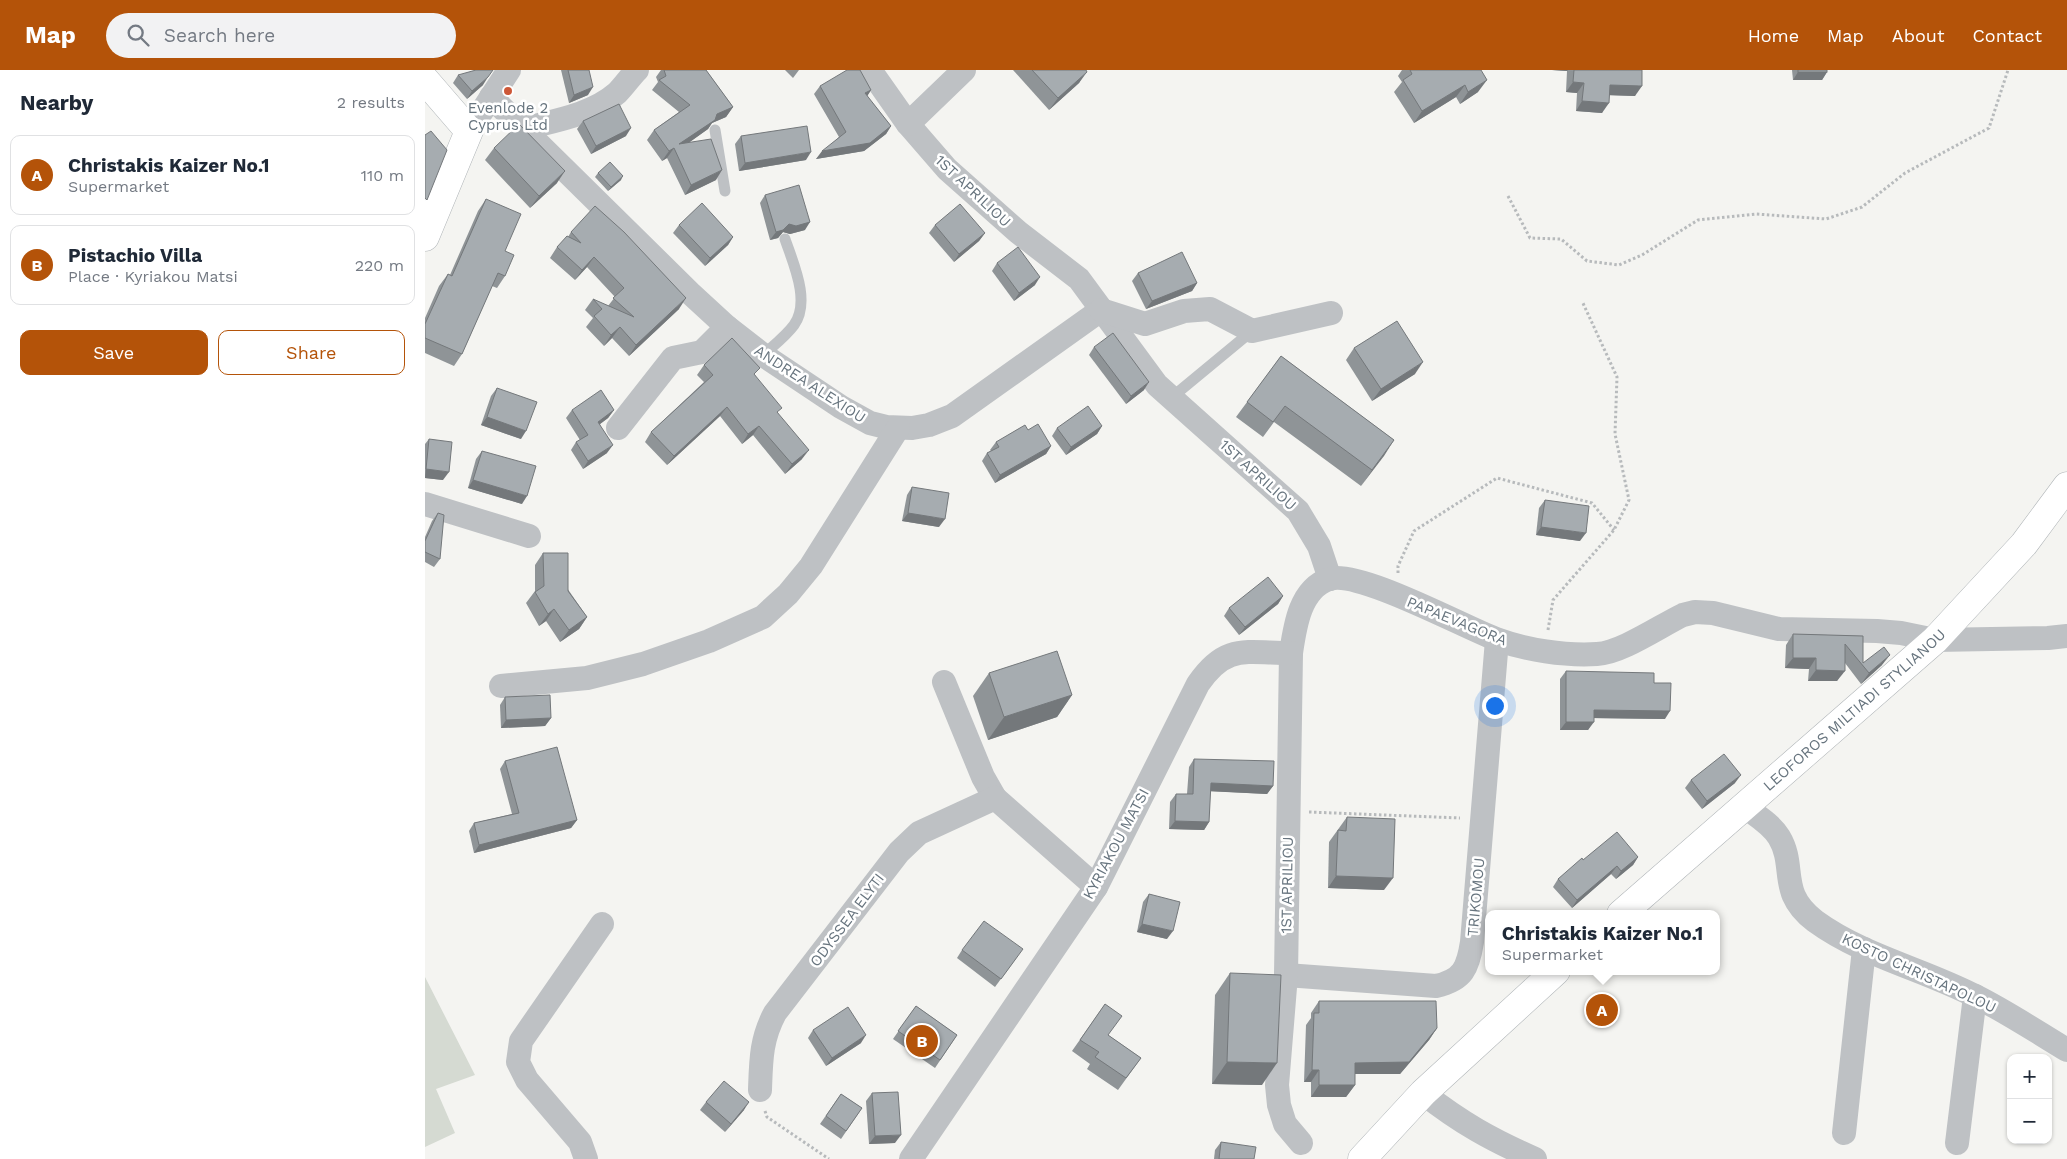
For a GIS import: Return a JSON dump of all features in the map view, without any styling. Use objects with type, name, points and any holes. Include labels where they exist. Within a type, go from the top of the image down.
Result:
[{"type":"main road","points":[[425,80],[469,132],[425,237]]},
{"type":"main road","name":"LEOFOROS MILTIADI STYLIANOU","points":[[1626,910],[1935,640],[2024,544],[2067,486]]},
{"type":"main road","points":[[1362,1159],[1423,1093],[1552,975]]},
{"type":"street","points":[[469,132],[509,70]]},
{"type":"street","points":[[522,129],[562,119],[595,107],[616,94],[637,70]]},
{"type":"street","name":"1ST APRILIOU","points":[[870,70],[908,124],[947,169],[996,214],[1079,279],[1139,364],[1171,398],[1298,511],[1319,546],[1330,578],[1309,594],[1301,608],[1295,627],[1291,652],[1286,975],[1277,1085],[1279,1105],[1285,1124],[1301,1143]]},
{"type":"street","points":[[908,124],[964,70]]},
{"type":"street","name":"ANDREA ALEXIOU","points":[[491,97],[727,327],[763,355],[870,423],[898,428],[929,426],[952,416],[1101,310]]},
{"type":"street","points":[[1101,310],[1145,324],[1183,311],[1210,309],[1252,331],[1331,314]]},
{"type":"street","points":[[618,428],[673,358],[702,352],[727,327]]},
{"type":"street","points":[[501,686],[587,678],[643,664],[709,641],[763,616],[788,594],[811,566],[898,428]]},
{"type":"street","points":[[425,504],[529,536]]},
{"type":"street","name":"PAPAEVAGORA","points":[[1330,578],[1363,582],[1497,640],[1545,650],[1571,653],[1609,652],[1683,615],[1695,612],[1713,613],[1779,629],[1877,631],[1901,633],[1935,640],[2067,636]]},
{"type":"street","name":"TRIKOMOU","points":[[1286,975],[1436,986],[1451,982],[1462,973],[1469,962],[1497,640]]},
{"type":"street","name":"KYRIAKOU MATSI","points":[[911,1159],[1096,887],[1198,684],[1209,669],[1221,658],[1238,652],[1291,652]]},
{"type":"street","points":[[944,682],[983,777],[995,798],[1096,887]]},
{"type":"street","name":"ODYSSEA ELYTI","points":[[760,1090],[762,1050],[766,1030],[775,1013],[899,852],[919,833],[995,798]]},
{"type":"street","name":"KOSTO CHRISTAPOLOU","points":[[1745,807],[1772,827],[1779,838],[1785,852],[1787,877],[1792,895],[1803,910],[1815,921],[1863,949],[1975,996],[2067,1050]]},
{"type":"street","points":[[586,1159],[580,1142],[527,1080],[518,1062],[521,1041],[602,924]]},
{"type":"street","points":[[1844,1132],[1863,949]]},
{"type":"street","points":[[1957,1143],[1975,996]]},
{"type":"street","points":[[1423,1093],[1456,1119],[1488,1138],[1535,1159]]},
{"type":"lane","points":[[715,130],[725,191]]},
{"type":"lane","points":[[763,355],[794,326],[801,313],[799,281],[785,239]]},
{"type":"lane","points":[[1171,398],[1252,331]]},
{"type":"path","points":[[1508,196],[1530,238],[1561,239],[1587,261],[1619,265],[1642,255],[1699,220],[1756,214],[1826,219],[1862,207],[1905,172],[1989,128],[2009,70]]},
{"type":"path","points":[[1545,650],[1553,600],[1613,530],[1629,500],[1615,434],[1617,377],[1582,301]]},
{"type":"path","points":[[1400,597],[1398,566],[1413,531],[1497,478],[1592,504],[1613,530]]},
{"type":"path","points":[[1288,812],[1482,818]]},
{"type":"path","points":[[760,1090],[767,1117],[829,1159]]},
{"type":"shaded area","points":[[425,977],[475,1075],[436,1089],[455,1133],[425,1147]]},
{"type":"building","points":[[476,70],[493,70],[472,91],[458,75]]},
{"type":"building","points":[[568,70],[589,70],[593,87],[574,95]]},
{"type":"building","points":[[664,70],[706,70],[733,107],[717,114],[715,120],[679,144],[711,139],[722,170],[691,185],[674,148],[669,151],[654,130],[690,105],[659,80],[666,76]]},
{"type":"building","points":[[847,70],[860,70],[871,90],[865,93],[891,126],[870,143],[822,151],[846,132],[820,86]]},
{"type":"building","points":[[1032,70],[1086,70],[1087,72],[1058,98]]},
{"type":"building","points":[[1410,70],[1481,70],[1487,80],[1468,92],[1465,85],[1422,111],[1403,80],[1412,74]]},
{"type":"building","points":[[1574,70],[1642,70],[1642,86],[1610,85],[1609,103],[1582,101],[1584,83],[1573,82]]},
{"type":"building","points":[[1798,70],[1827,70],[1827,72],[1798,72]]},
{"type":"building","points":[[619,104],[631,128],[596,146],[583,121]]},
{"type":"building","points":[[519,124],[565,171],[539,196],[494,148]]},
{"type":"building","points":[[807,126],[811,152],[745,163],[741,136]]},
{"type":"building","points":[[431,131],[447,150],[427,200],[425,198],[425,135]]},
{"type":"building","points":[[610,162],[623,176],[611,187],[598,173]]},
{"type":"building","points":[[799,185],[810,222],[796,226],[789,224],[783,230],[776,232],[765,195]]},
{"type":"building","points":[[486,199],[521,214],[505,251],[514,255],[505,276],[498,273],[462,354],[425,338],[425,324],[448,274],[452,276]]},
{"type":"building","points":[[702,203],[733,237],[710,258],[679,225]]},
{"type":"building","points":[[960,204],[985,233],[959,254],[935,225]]},
{"type":"building","points":[[595,206],[624,232],[686,298],[636,345],[620,327],[611,335],[594,316],[602,309],[593,299],[634,317],[613,298],[624,288],[594,257],[582,270],[557,247],[567,236],[581,243],[571,232]]},
{"type":"building","points":[[1018,247],[1040,277],[1019,293],[997,263]]},
{"type":"building","points":[[1182,252],[1197,283],[1152,301],[1138,273]]},
{"type":"building","points":[[1397,321],[1423,362],[1381,389],[1354,348]]},
{"type":"building","points":[[1113,333],[1149,382],[1131,396],[1094,347]]},
{"type":"building","points":[[732,338],[760,368],[754,374],[782,408],[777,412],[809,450],[792,464],[759,426],[748,434],[727,407],[674,456],[651,432],[713,375],[704,365]]},
{"type":"building","points":[[1281,356],[1394,440],[1372,470],[1285,406],[1273,422],[1247,402]]},
{"type":"building","points":[[497,388],[537,402],[526,431],[487,417]]},
{"type":"building","points":[[601,390],[614,410],[598,422],[613,445],[588,461],[576,442],[588,435],[572,410]]},
{"type":"building","points":[[1088,406],[1102,426],[1071,447],[1057,428]]},
{"type":"building","points":[[1038,424],[1051,446],[1000,475],[987,453],[999,447],[996,442],[1025,425],[1028,430]]},
{"type":"building","points":[[429,439],[452,442],[449,472],[426,469]]},
{"type":"building","points":[[482,451],[536,466],[527,496],[473,480]]},
{"type":"building","points":[[912,487],[949,493],[945,519],[908,513]]},
{"type":"building","points":[[1545,500],[1589,506],[1586,533],[1541,527]]},
{"type":"building","points":[[438,513],[444,515],[440,559],[425,552],[425,541]]},
{"type":"building","points":[[543,553],[568,553],[568,591],[587,617],[569,630],[554,609],[548,614],[535,592],[544,586]]},
{"type":"building","points":[[1268,577],[1283,596],[1245,627],[1229,608]]},
{"type":"building","points":[[1793,634],[1863,636],[1863,663],[1884,647],[1890,655],[1869,673],[1845,644],[1845,671],[1816,670],[1816,658],[1793,658]]},
{"type":"building","points":[[1057,651],[1072,695],[1004,717],[989,673]]},
{"type":"building","points":[[1566,671],[1654,673],[1654,683],[1671,683],[1670,711],[1594,710],[1594,722],[1566,722]]},
{"type":"building","points":[[550,695],[551,718],[506,720],[505,697]]},
{"type":"building","points":[[557,747],[577,820],[479,845],[474,823],[519,813],[505,761]]},
{"type":"building","points":[[1724,754],[1741,775],[1707,801],[1691,780]]},
{"type":"building","points":[[1194,759],[1274,761],[1273,786],[1211,783],[1209,822],[1175,821],[1176,794],[1193,794]]},
{"type":"building","points":[[1347,817],[1395,819],[1393,878],[1336,876],[1338,830],[1346,831]]},
{"type":"building","points":[[1617,832],[1638,857],[1621,871],[1617,866],[1577,900],[1558,879]]},
{"type":"building","points":[[1149,894],[1180,902],[1173,931],[1142,924]]},
{"type":"building","points":[[984,921],[1023,949],[1001,979],[962,950]]},
{"type":"building","points":[[1230,973],[1281,975],[1277,1063],[1227,1062]]},
{"type":"building","points":[[1319,1001],[1436,1001],[1437,1028],[1409,1062],[1355,1063],[1355,1085],[1319,1085],[1319,1070],[1312,1070],[1314,1013],[1319,1013]]},
{"type":"building","points":[[1105,1004],[1122,1016],[1108,1035],[1141,1058],[1126,1078],[1095,1057],[1099,1052],[1080,1040]]},
{"type":"building","points":[[916,1006],[957,1035],[940,1060],[898,1031]]},
{"type":"building","points":[[848,1007],[866,1035],[832,1058],[813,1030]]},
{"type":"building","points":[[724,1081],[749,1102],[731,1124],[706,1102]]},
{"type":"building","points":[[898,1092],[901,1135],[875,1136],[872,1093]]},
{"type":"building","points":[[841,1094],[862,1108],[846,1131],[826,1116]]},
{"type":"building","points":[[1221,1142],[1256,1147],[1254,1159],[1219,1159]]},
{"type":"place","name":"Evenlode 2 Cyprus Ltd","points":[[508,91]]},
{"type":"place","name":"Christakis Kaizer No.1","points":[[1602,1010]]},
{"type":"place","name":"Pistachio Villa","points":[[922,1041]]}]
